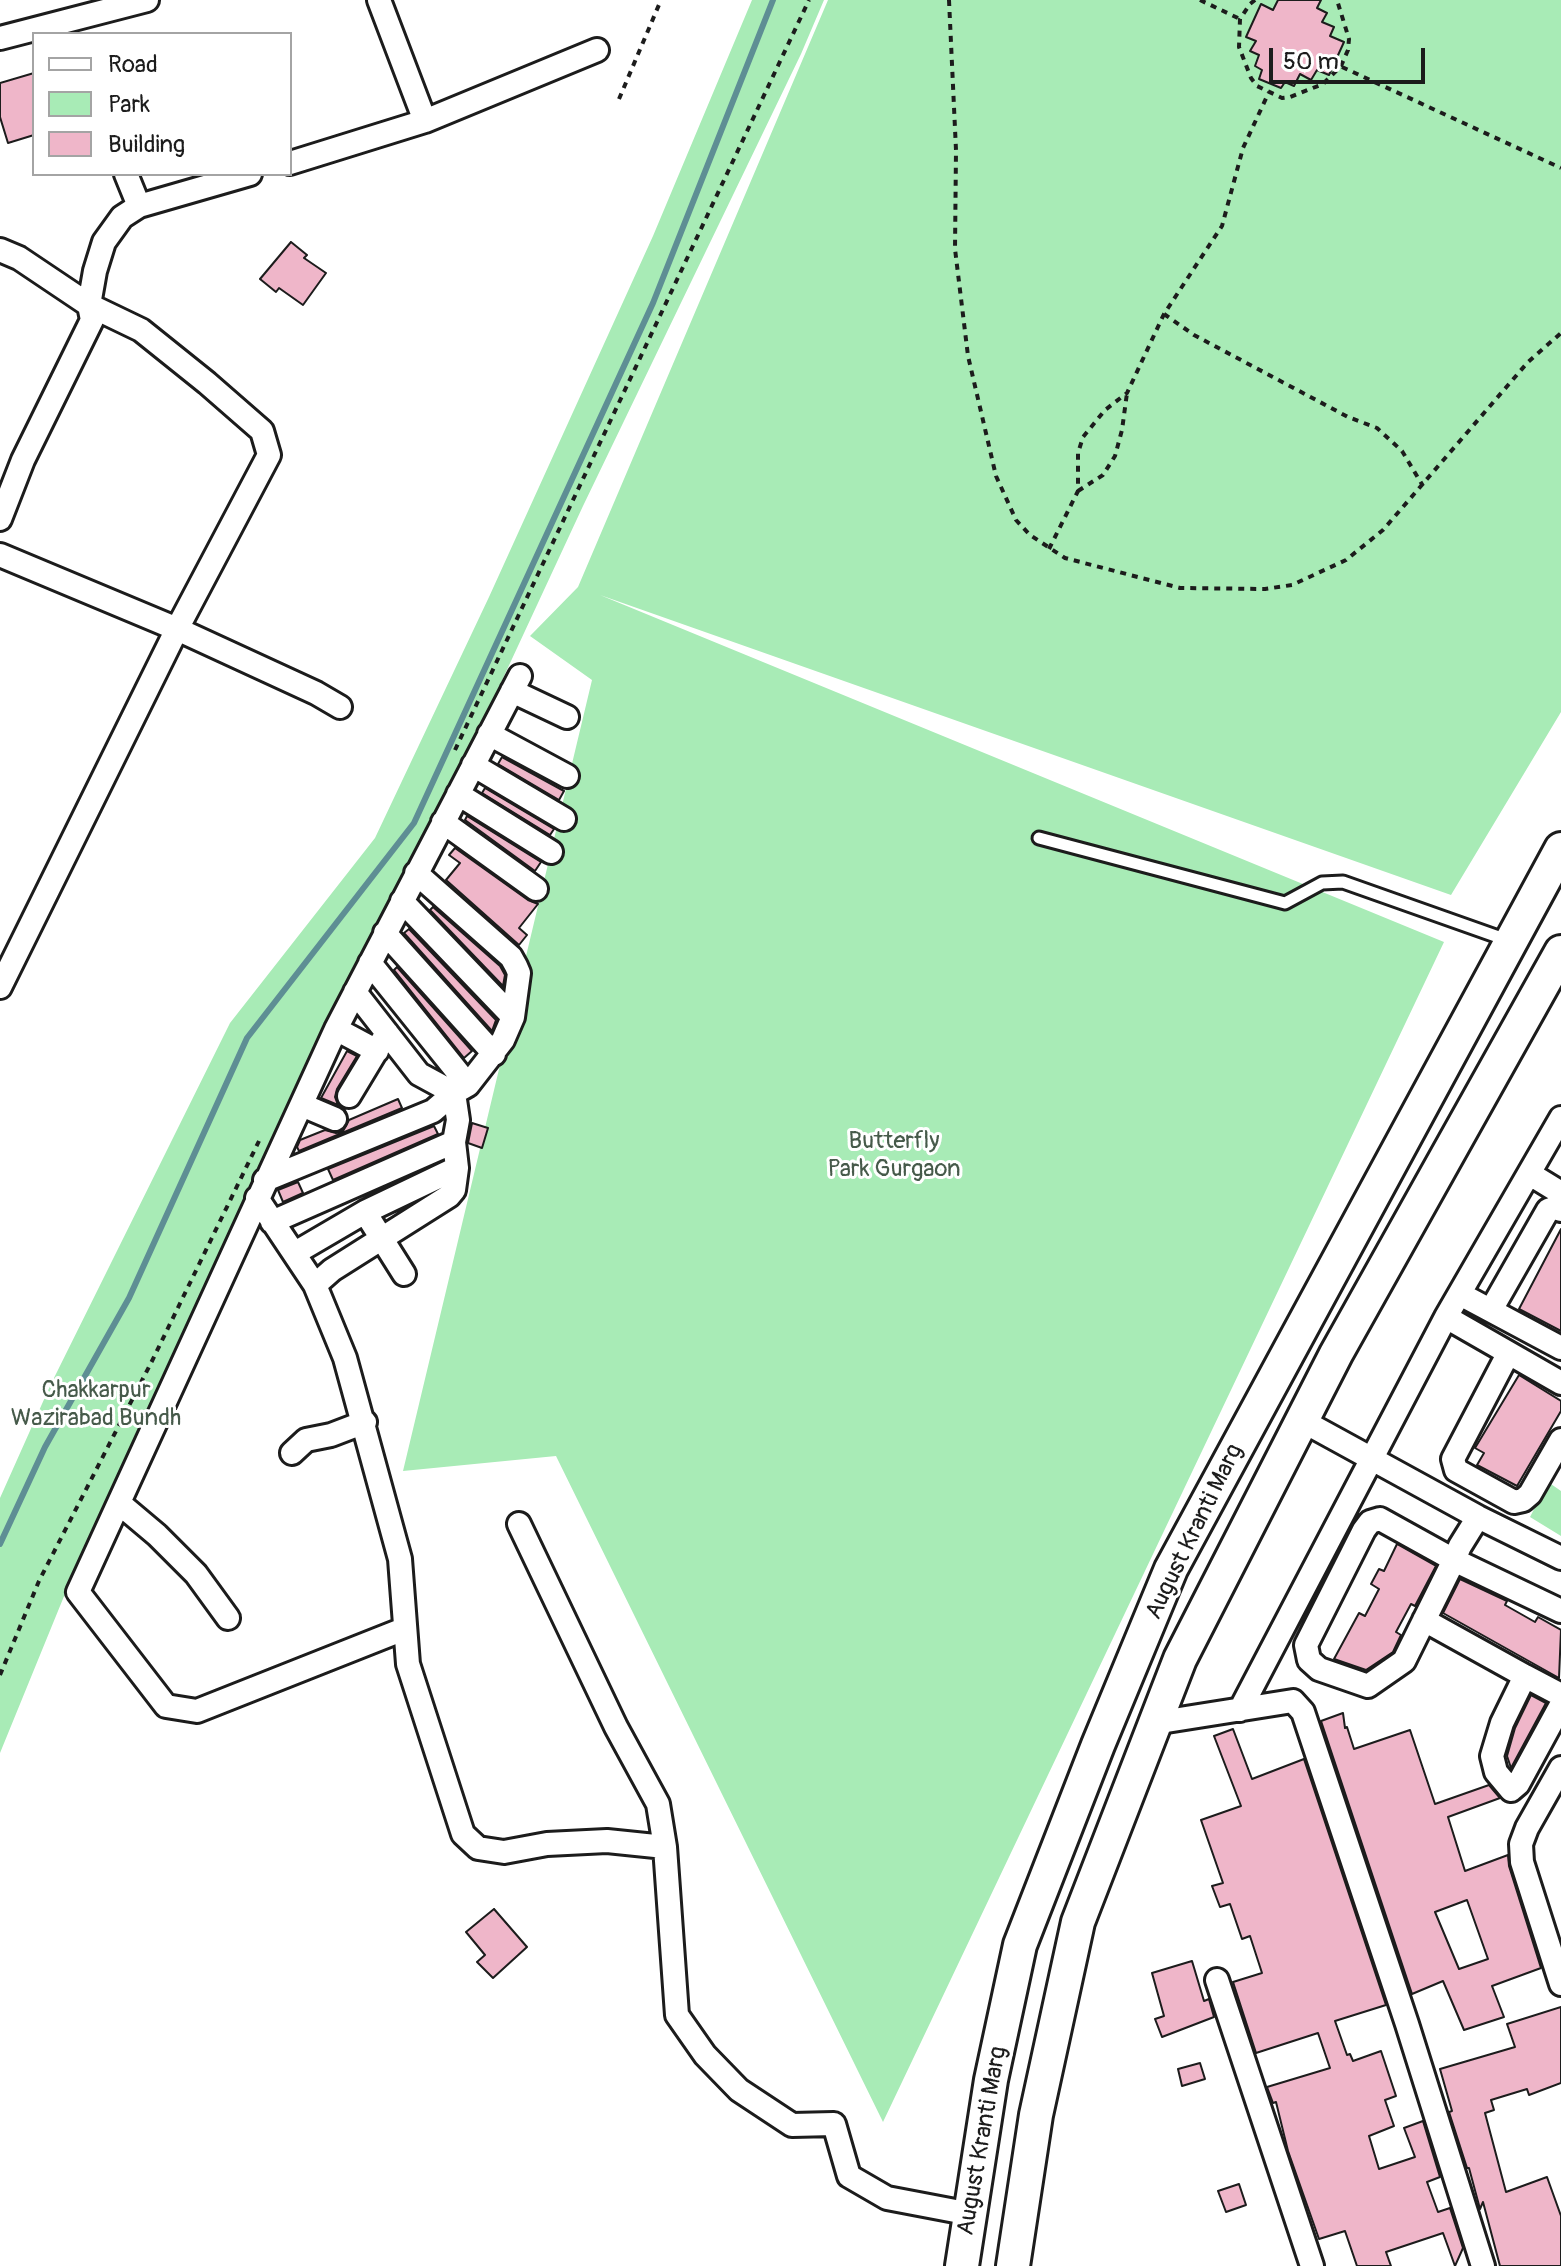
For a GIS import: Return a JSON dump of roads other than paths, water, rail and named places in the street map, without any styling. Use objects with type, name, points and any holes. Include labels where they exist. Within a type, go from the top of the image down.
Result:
[{"type":"main road","name":"August Kranti Marg","points":[[962,2266],[991,2080],[1020,1945],[1171,1569],[1561,849]]},
{"type":"main road","points":[[1517,930],[1561,942]]},
{"type":"main road","name":"August Kranti Marg","points":[[1013,2266],[1036,2115],[1078,1922],[1180,1659],[1301,1420],[1561,952]]},
{"type":"street","points":[[42,32],[70,28],[147,0]]},
{"type":"street","points":[[379,0],[425,121]]},
{"type":"street","points":[[0,38],[32,33]]},
{"type":"street","points":[[292,162],[425,121],[597,50]]},
{"type":"street","points":[[127,176],[139,206]]},
{"type":"street","points":[[0,519],[23,460],[92,320],[89,305],[104,242],[122,217],[139,206],[243,176]]},
{"type":"street","points":[[0,250],[19,258],[89,305],[141,330],[262,431],[269,455],[177,629],[0,987]]},
{"type":"street","points":[[0,555],[177,629],[340,707]]},
{"type":"street","points":[[404,1629],[197,1711],[166,1706],[78,1592],[336,1029],[458,794],[463,759],[489,734],[516,683],[567,717]]},
{"type":"street","points":[[489,734],[567,776]]},
{"type":"street","points":[[463,759],[564,819]]},
{"type":"street","points":[[458,794],[551,852]]},
{"type":"street","points":[[443,822],[536,889]]},
{"type":"street","points":[[261,1189],[433,1111],[461,1089],[494,1054],[513,1017],[519,973],[511,957],[416,873]]},
{"type":"street","points":[[402,901],[513,1017]]},
{"type":"street","points":[[385,933],[494,1054]]},
{"type":"street","points":[[315,1285],[332,1270],[454,1190],[457,1168],[454,1142],[461,1089],[370,963]]},
{"type":"street","points":[[355,992],[382,1042],[419,1074],[461,1089]]},
{"type":"street","points":[[336,1029],[382,1042]]},
{"type":"street","points":[[349,1096],[382,1042]]},
{"type":"street","points":[[302,1105],[335,1119]]},
{"type":"street","points":[[1240,1710],[1446,1317],[1561,1118]]},
{"type":"street","points":[[272,1222],[454,1142]]},
{"type":"street","points":[[295,1253],[365,1212],[457,1168]]},
{"type":"street","points":[[1491,1310],[1548,1210],[1554,1208],[1561,1196],[1530,1174]]},
{"type":"street","points":[[261,1189],[272,1222],[315,1285],[345,1358],[400,1559],[408,1664],[463,1834],[478,1848],[504,1852],[547,1844],[607,1841],[665,1847]]},
{"type":"street","points":[[365,1212],[404,1274]]},
{"type":"street","points":[[1460,1294],[1561,1348]]},
{"type":"street","points":[[1446,1317],[1561,1383]]},
{"type":"street","points":[[1508,1354],[1453,1459],[1456,1470],[1514,1502],[1523,1500],[1530,1494],[1561,1440]]},
{"type":"street","points":[[1301,1420],[1478,1517],[1561,1558]]},
{"type":"street","points":[[292,1453],[306,1440],[331,1435],[365,1422]]},
{"type":"street","points":[[119,1503],[196,1574],[228,1618]]},
{"type":"street","points":[[1478,1517],[1454,1560],[1404,1661],[1368,1686],[1319,1669],[1309,1660],[1306,1645],[1370,1522],[1380,1519],[1454,1560],[1561,1611]]},
{"type":"street","points":[[519,1524],[616,1727],[658,1804],[665,1847],[677,2015],[705,2055],[739,2090],[792,2125],[834,2124],[849,2176],[887,2198],[971,2214]]},
{"type":"street","points":[[1424,1620],[1561,1695]]},
{"type":"street","points":[[1525,1676],[1502,1723],[1492,1756],[1496,1772],[1511,1790],[1518,1784],[1561,1705]]},
{"type":"street","points":[[1154,1723],[1293,1701],[1303,1712],[1407,2024],[1483,2266]]},
{"type":"street","points":[[1561,1768],[1521,1844],[1522,1862],[1561,1984]]},
{"type":"street","points":[[1217,1980],[1312,2266]]},
{"type":"lane","points":[[1039,838],[1285,903],[1322,883],[1343,882],[1517,930]]},
{"type":"waterway","points":[[0,1544],[45,1447],[129,1298],[247,1038],[414,823],[653,303],[773,0]]},
{"type":"park label","name":"Butterfly Park Gurgaon","points":[[894,1156]]},
{"type":"park label","name":"Chakkarpur Wazirabad Bundh","points":[[96,1405]]}]
